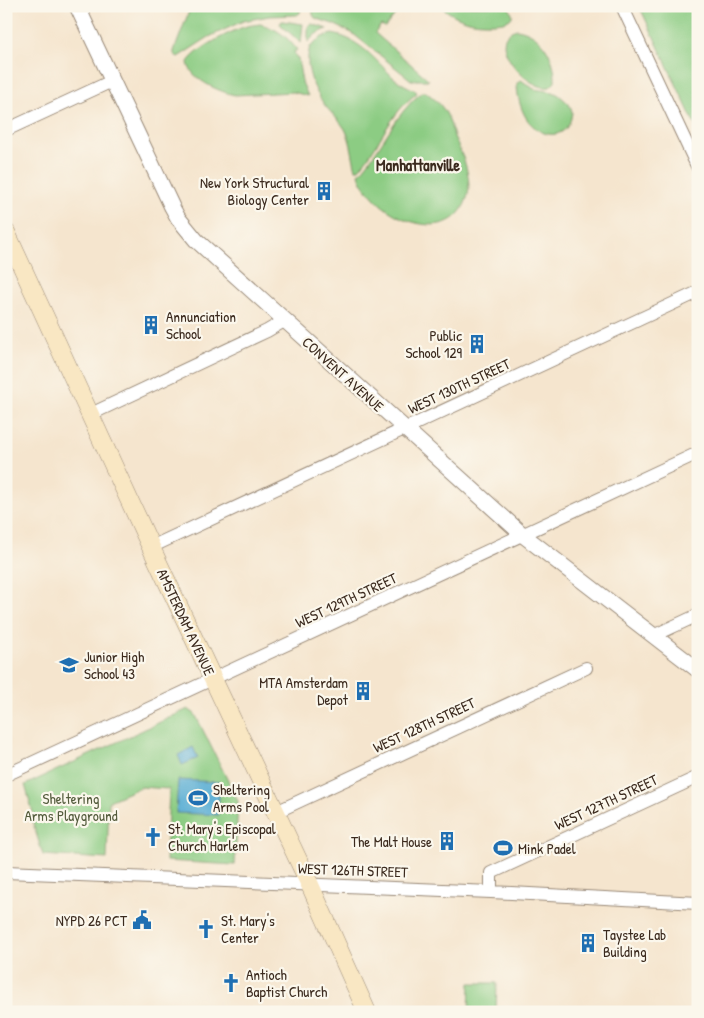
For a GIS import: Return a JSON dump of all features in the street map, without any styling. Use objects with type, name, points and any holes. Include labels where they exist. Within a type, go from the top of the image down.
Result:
[{"type":"main road","name":"AMSTERDAM AVENUE","points":[[6,232],[310,885],[367,1012]]},
{"type":"street","name":"CONVENT AVENUE","points":[[77,6],[178,218],[196,240],[523,535],[698,670]]},
{"type":"street","points":[[622,6],[698,168]]},
{"type":"street","points":[[6,130],[112,81]]},
{"type":"street","name":"WEST 130TH STREET","points":[[151,547],[698,292]]},
{"type":"street","points":[[91,414],[267,331],[284,321]]},
{"type":"street","name":"WEST 129TH STREET","points":[[6,775],[698,453]]},
{"type":"street","points":[[653,636],[698,615]]},
{"type":"street","name":"WEST 128TH STREET","points":[[276,812],[586,668]]},
{"type":"street","name":"WEST 127TH STREET","points":[[491,892],[491,873],[698,777]]},
{"type":"street","name":"WEST 126TH STREET","points":[[6,872],[491,892],[698,903]]},
{"type":"green space","points":[[191,6],[301,6],[300,13],[297,15],[269,16],[243,21],[209,37],[178,57],[174,54],[174,51]]},
{"type":"green space","points":[[312,6],[395,6],[394,8],[398,11],[385,27],[381,25],[375,33],[429,80],[411,80],[352,33],[315,18]]},
{"type":"green space","points":[[441,6],[507,6],[512,13],[511,18],[507,21],[491,23],[474,22],[454,15]]},
{"type":"green space","points":[[639,6],[698,6],[698,131],[643,14]]},
{"type":"green space","points":[[282,21],[303,24],[301,43],[281,25]]},
{"type":"green space","points":[[260,24],[281,33],[297,50],[294,52],[298,58],[302,82],[308,96],[293,92],[235,95],[206,84],[190,68],[188,62],[205,47],[238,29]]},
{"type":"green space","points":[[312,24],[327,29],[316,34],[308,42],[308,27]]},
{"type":"green space","points":[[517,29],[526,31],[534,36],[546,48],[555,73],[555,82],[550,87],[541,86],[530,81],[520,73],[506,53],[504,43],[507,34]]},
{"type":"green space","points":[[332,34],[349,39],[357,44],[395,78],[417,93],[392,120],[359,169],[356,169],[345,129],[323,102],[309,71],[308,55],[310,47],[322,37]]},
{"type":"green space","points":[[521,80],[534,89],[553,92],[559,95],[569,104],[572,112],[570,121],[562,132],[556,134],[543,133],[530,123],[524,114],[519,99],[517,83]]},
{"type":"green space","points":[[422,92],[426,92],[433,97],[446,113],[464,160],[469,183],[467,198],[460,212],[450,220],[438,224],[411,222],[386,209],[368,191],[359,174],[396,121]]},
{"type":"green space","name":"Sheltering Arms Playground","points":[[188,709],[195,714],[238,801],[235,865],[166,861],[169,789],[141,787],[109,801],[107,859],[43,855],[31,817],[34,816],[25,785]]},
{"type":"green space","points":[[470,983],[497,983],[496,1012],[469,1012]]},
{"type":"water","points":[[193,747],[198,758],[182,765],[178,755]]},
{"type":"water","name":"Sheltering Arms Pool","points":[[178,780],[220,782],[218,815],[176,813]]},
{"type":"place","name":"New York Structural Biology Center","points":[[324,191]]},
{"type":"place","name":"Annunciation School","points":[[151,325]]},
{"type":"place","name":"Public School 129","points":[[477,344]]},
{"type":"place","name":"Junior High School 43","points":[[69,665]]},
{"type":"place","name":"MTA Amsterdam Depot","points":[[363,691]]},
{"type":"place","name":"Sheltering Arms Pool","points":[[198,798]]},
{"type":"place","name":"St. Mary's Episcopal Church Harlem","points":[[153,837]]},
{"type":"place","name":"The Malt House","points":[[447,841]]},
{"type":"place","name":"Mink Padel","points":[[503,848]]},
{"type":"place","name":"NYPD 26 PCT","points":[[142,920]]},
{"type":"place","name":"St. Mary's Center","points":[[206,929]]},
{"type":"place","name":"Taystee Lab Building","points":[[588,943]]},
{"type":"place","name":"Antioch Baptist Church","points":[[231,983]]},
{"type":"district","name":"Manhattanville","points":[[418,165]]}]
